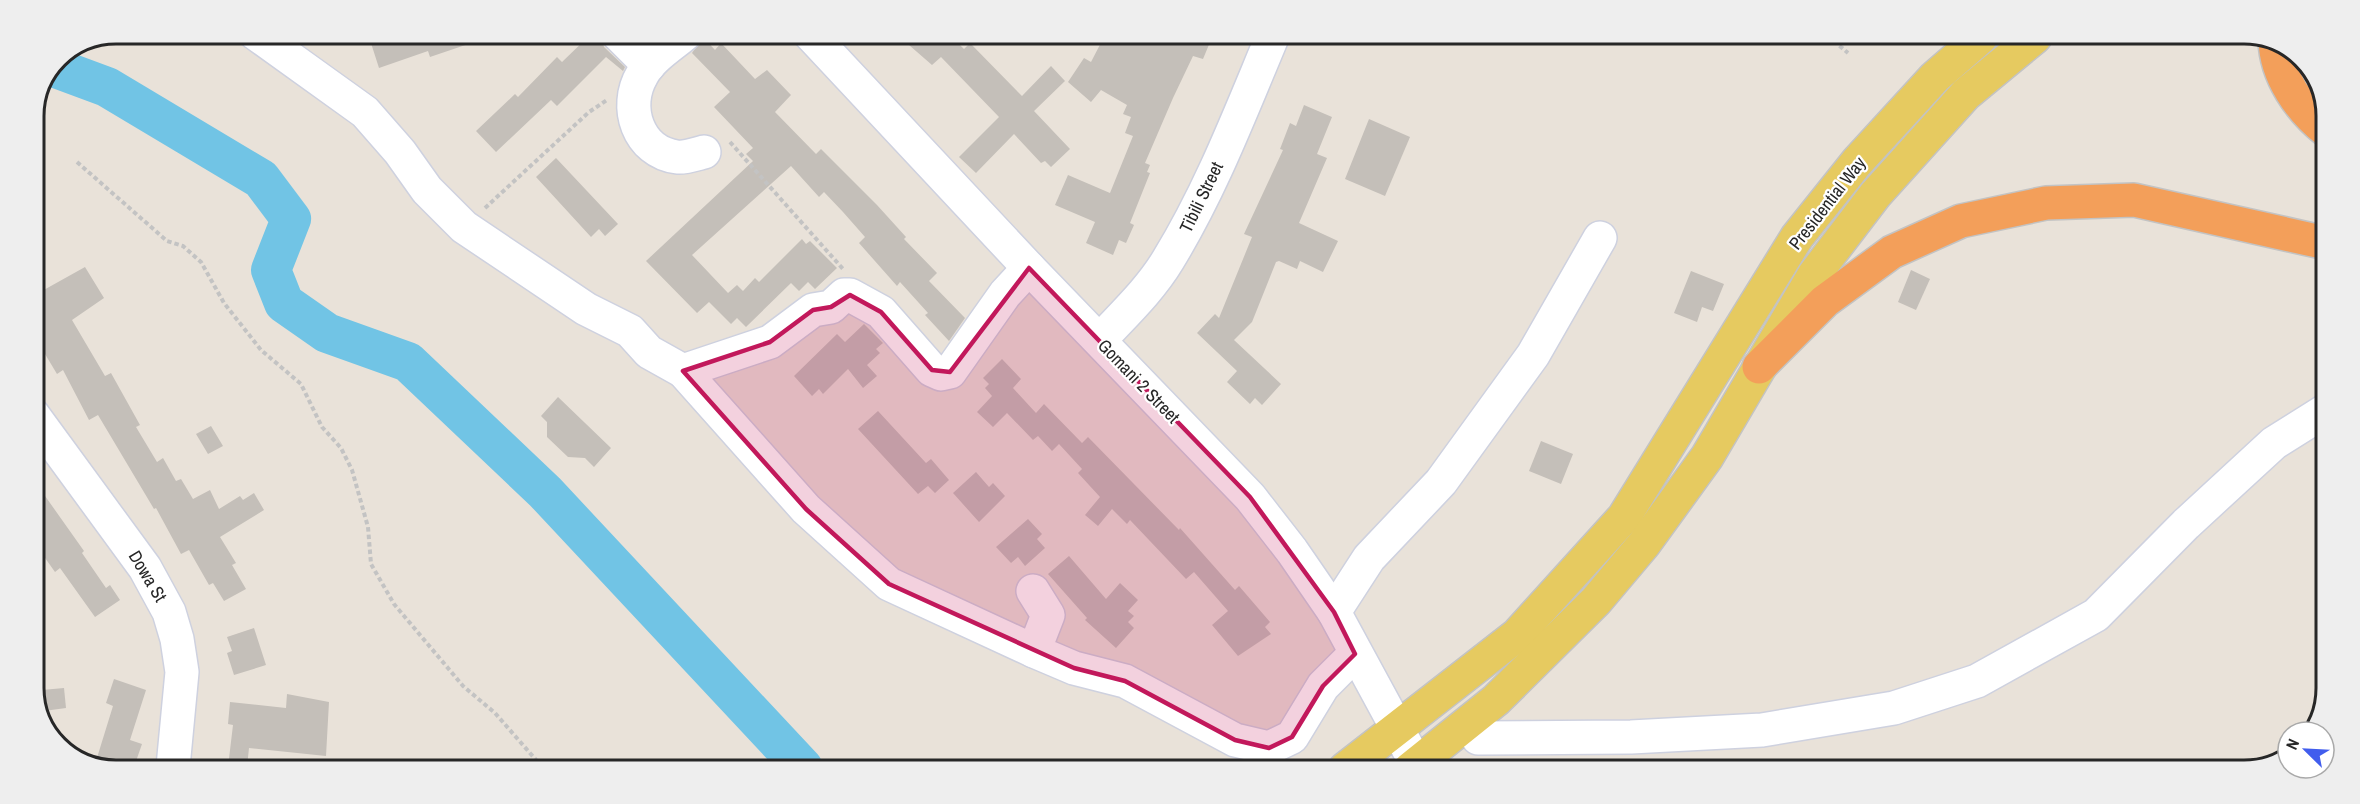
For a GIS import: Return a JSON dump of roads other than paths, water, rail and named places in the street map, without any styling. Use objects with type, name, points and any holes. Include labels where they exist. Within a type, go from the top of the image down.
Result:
[{"type":"highway","points":[[2278,52],[2290,91],[2316,122]]},
{"type":"highway","points":[[1759,367],[1825,301],[1892,252],[1972,219],[2046,202],[2134,200],[2316,241]]},
{"type":"main road","name":"Presidential Way","points":[[1357,760],[1517,635],[1624,517],[1797,237],[1888,128],[1935,77],[1973,44]]},
{"type":"main road","points":[[1437,760],[1478,738],[1571,652],[1622,593],[1707,457],[1814,275],[1875,195],[1966,93],[2026,44]]},
{"type":"main road","points":[[1431,760],[1496,700],[1596,601],[1644,544],[1707,457]]},
{"type":"street","points":[[270,44],[364,112],[400,152],[428,190],[464,227],[586,309],[630,331],[648,352],[683,371],[806,509],[888,584],[1074,668],[1125,681],[1235,740],[1257,748],[1269,748],[1292,736],[1323,686],[1355,654]]},
{"type":"street","points":[[625,44],[645,71]]},
{"type":"street","points":[[674,44],[645,71],[633,103],[636,128],[654,149],[678,157],[704,152]]},
{"type":"street","name":"Gomani 2 Street","points":[[819,44],[1029,268],[1250,497],[1292,551],[1334,612],[1355,654],[1417,760]]},
{"type":"street","name":"Tibili Street","points":[[1100,340],[1146,290],[1168,261],[1189,223],[1236,123],[1269,44]]},
{"type":"street","points":[[1334,612],[1369,558],[1441,482],[1533,355],[1600,238]]},
{"type":"street","points":[[683,371],[770,342],[813,310],[831,307],[844,295],[850,295],[881,312],[932,370],[941,374],[950,372],[1005,294],[1029,268]]},
{"type":"street","points":[[1478,738],[1632,737],[1762,730],[1894,708],[1977,681],[2096,615],[2186,524],[2274,444],[2316,417]]},
{"type":"street","name":"Dowa St","points":[[44,430],[145,568],[169,612],[177,639],[182,672],[174,760]]},
{"type":"street","points":[[1033,591],[1047,615],[1034,651]]},
{"type":"waterway","points":[[61,70],[107,87],[261,179],[291,219],[271,270],[284,303],[327,333],[408,362],[545,492],[796,760]]}]
